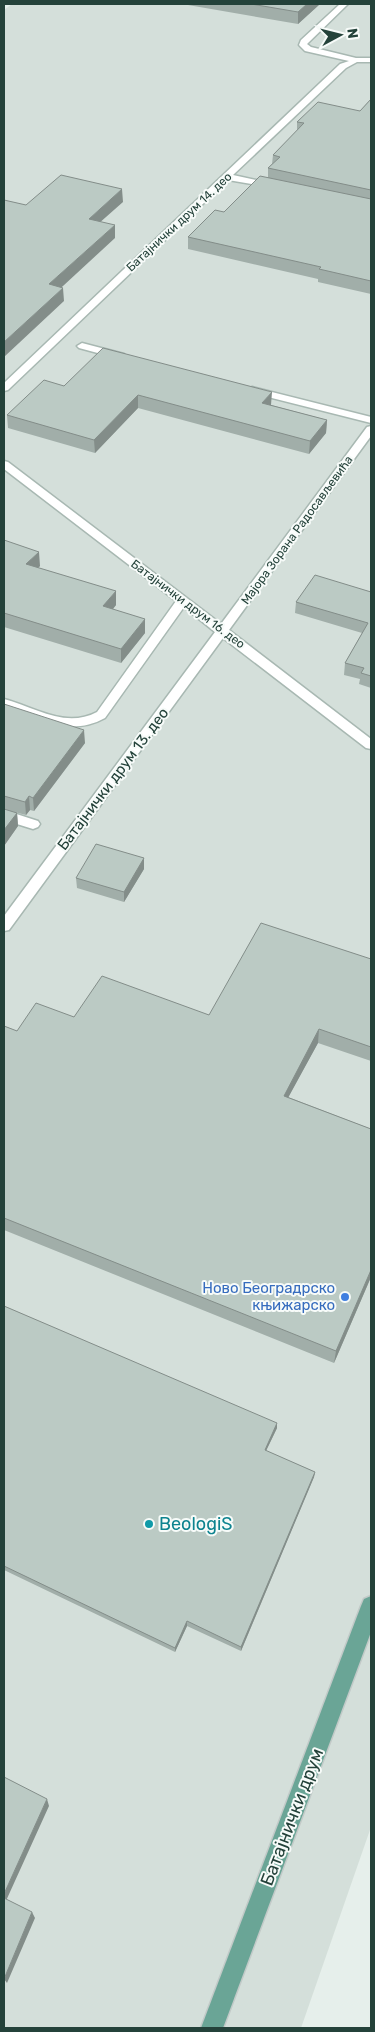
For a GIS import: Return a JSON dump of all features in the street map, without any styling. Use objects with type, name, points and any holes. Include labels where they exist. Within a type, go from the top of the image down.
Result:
[{"type":"main road","name":"Батајнички друм","points":[[212,2028],[371,1606]]},
{"type":"street","points":[[344,4],[302,45],[308,49],[356,60],[371,60]]},
{"type":"street","name":"Батајнички друм 14. део","points":[[4,388],[343,66],[356,60]]},
{"type":"street","points":[[228,177],[285,189]]},
{"type":"street","points":[[82,346],[129,358]]},
{"type":"street","points":[[244,388],[371,420]]},
{"type":"street","name":"Мајора Зорана Радосављевића","points":[[223,631],[371,430]]},
{"type":"street","name":"Батајнички друм 16. део","points":[[4,464],[371,745]]},
{"type":"street","points":[[4,703],[66,724],[80,724],[95,720],[101,715],[182,600]]},
{"type":"street","name":"Батајнички друм 13. део","points":[[4,926],[223,631]]},
{"type":"street","points":[[4,815],[33,824]]},
{"type":"shaded area","points":[[12,4],[371,4],[371,1827],[301,2028],[4,2028],[4,10]]},
{"type":"building","points":[[251,4],[307,4],[298,12]]},
{"type":"building","points":[[371,99],[371,190],[268,168],[280,157],[273,155],[304,123],[297,122],[318,102],[360,111]]},
{"type":"building","points":[[61,175],[122,189],[89,219],[115,225],[49,284],[63,288],[4,342],[4,200],[26,205]]},
{"type":"building","points":[[260,176],[371,199],[371,281],[319,269],[321,267],[188,237],[215,210],[224,212]]},
{"type":"building","points":[[103,348],[272,392],[262,403],[327,420],[310,441],[138,395],[94,440],[7,415],[44,380],[64,386]]},
{"type":"building","points":[[4,540],[39,552],[26,564],[116,591],[103,606],[145,619],[121,649],[4,613]]},
{"type":"building","points":[[315,575],[371,592],[371,676],[361,673],[364,668],[345,663],[368,623],[296,602]]},
{"type":"building","points":[[4,704],[84,730],[33,798],[29,796],[25,802],[4,796]]},
{"type":"building","points":[[4,809],[17,813],[4,830]]},
{"type":"building","points":[[96,844],[144,858],[124,892],[76,878]]},
{"type":"building","points":[[261,923],[371,959],[371,1047],[319,1029],[284,1096],[371,1129],[371,1270],[336,1351],[4,1218],[4,1026],[17,1031],[36,1003],[74,1017],[102,976],[209,1015]]},
{"type":"building","name":"BeologiS","points":[[4,1306],[277,1423],[265,1450],[315,1472],[241,1647],[187,1621],[175,1648],[4,1566]]},
{"type":"building","points":[[4,1777],[47,1799],[4,1894]]},
{"type":"building","points":[[4,1898],[32,1912],[4,1979]]},
{"type":"place","name":"Ново Београдрско књижарско","points":[[345,1297]]},
{"type":"place","name":"BeologiS","points":[[149,1524]]}]
